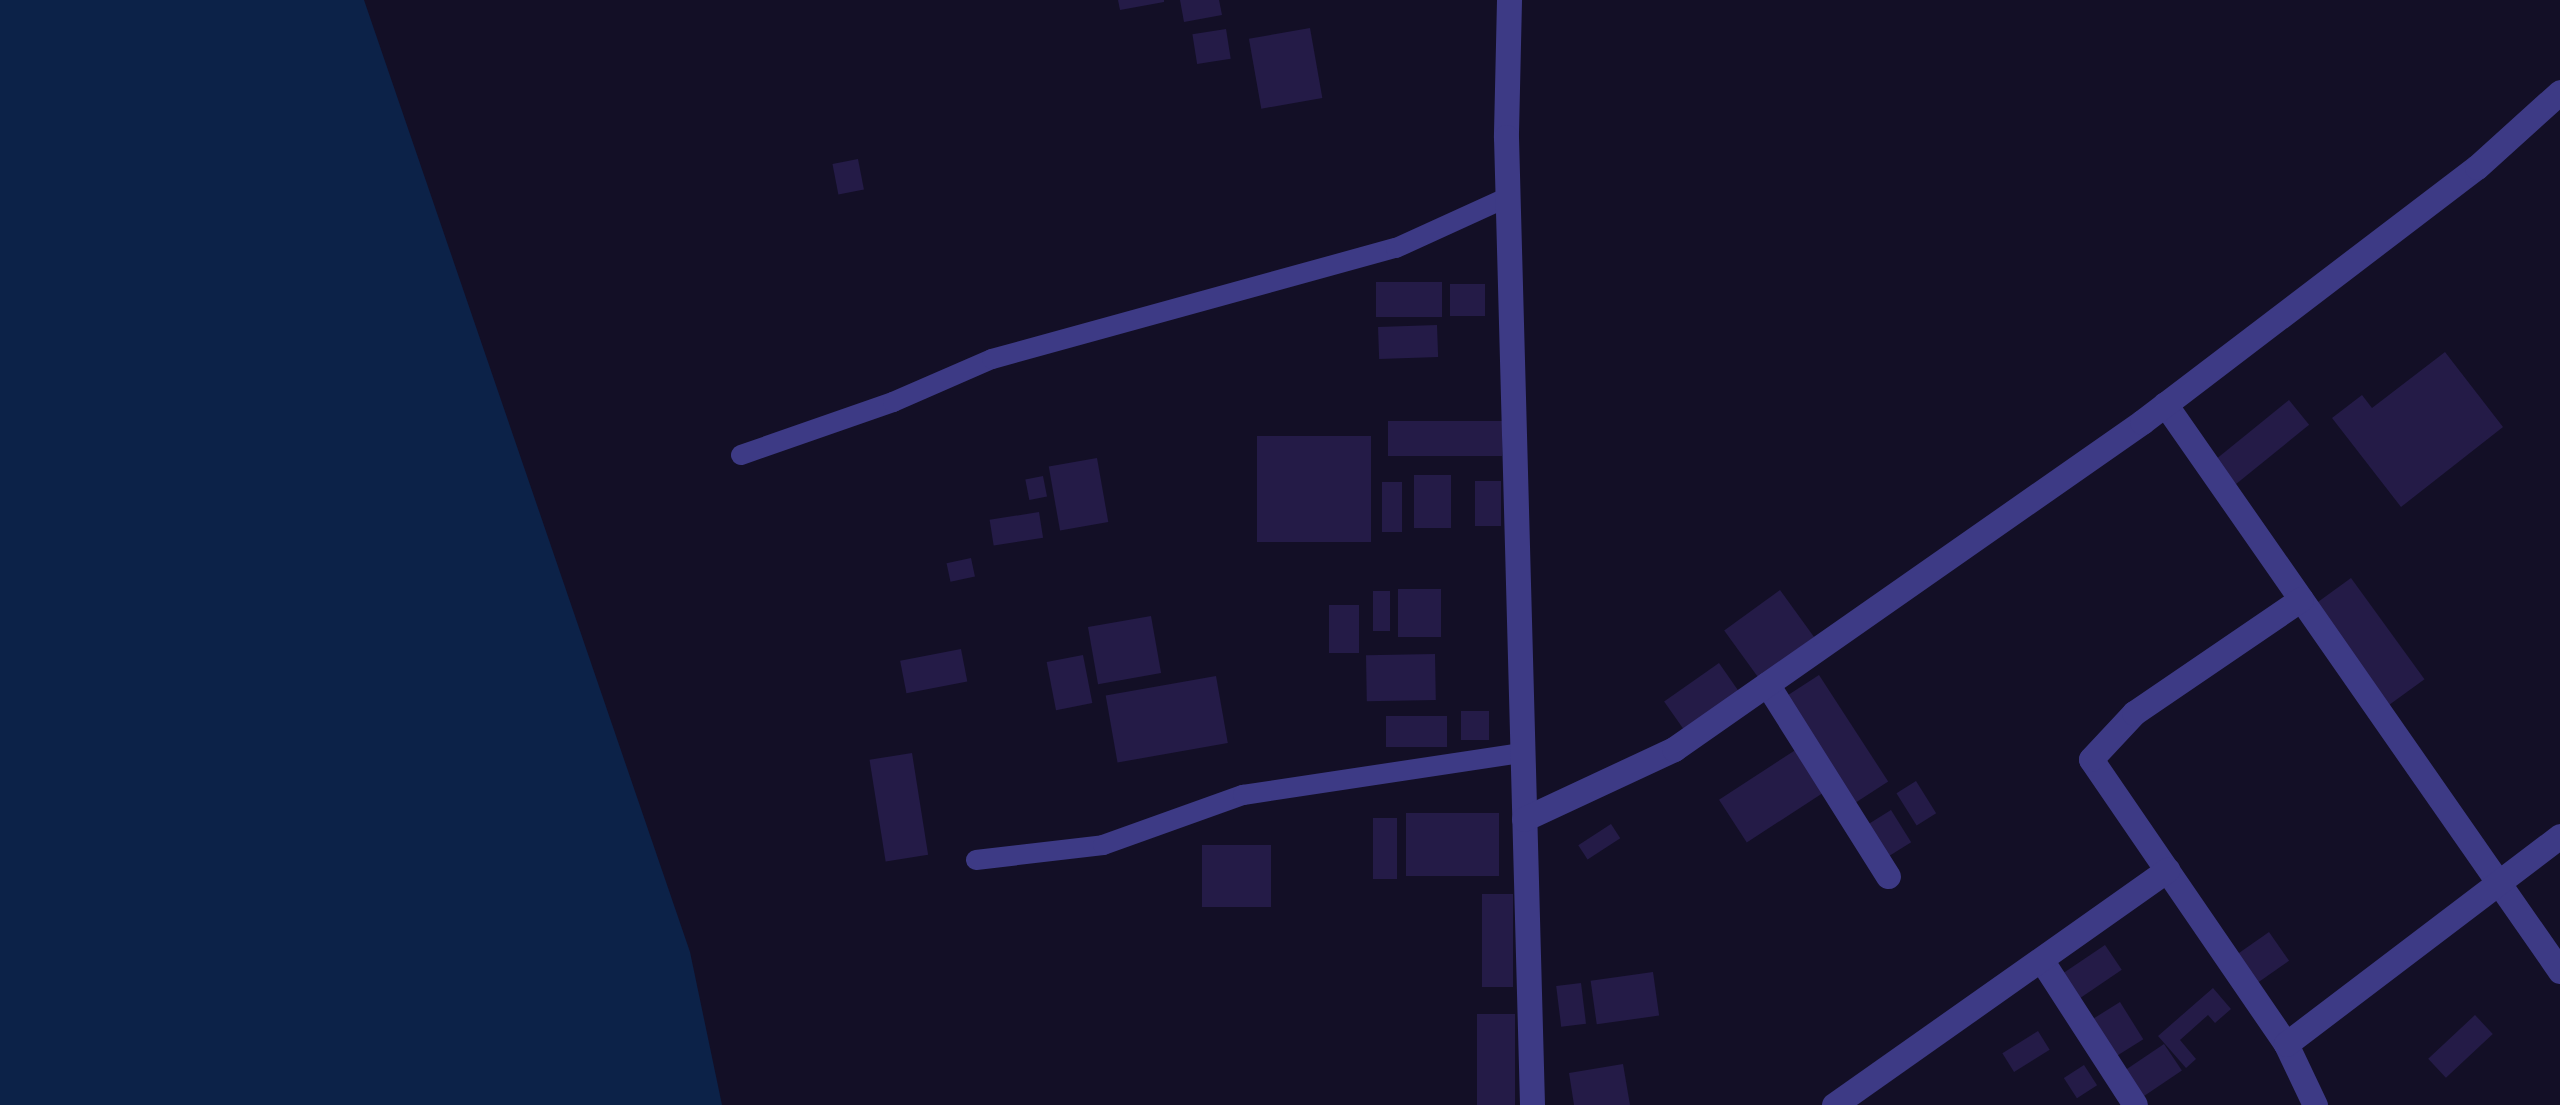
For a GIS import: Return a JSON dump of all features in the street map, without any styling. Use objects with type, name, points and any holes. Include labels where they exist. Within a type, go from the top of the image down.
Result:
[{"type":"street","points":[[1508,0],[1508,197],[1532,1105]]},
{"type":"street","points":[[1524,819],[1674,748],[1767,684],[2166,404],[2478,167],[2560,92]]},
{"type":"street","points":[[2166,404],[2560,971]]},
{"type":"street","points":[[2301,599],[2134,713],[2091,759],[2286,1044],[2315,1105]]},
{"type":"street","points":[[1767,684],[1888,876]]},
{"type":"street","points":[[2286,1044],[2560,836]]},
{"type":"street","points":[[1834,1105],[2167,870]]},
{"type":"street","points":[[2042,961],[2135,1105]]},
{"type":"lane","points":[[741,455],[893,402],[992,359],[1396,248],[1508,197]]},
{"type":"lane","points":[[976,860],[1103,846],[1243,795],[1522,753]]},
{"type":"water","points":[[0,0],[364,0],[690,952],[722,1105],[0,1105]]},
{"type":"building","points":[[1118,0],[1164,0],[1164,2],[1120,10]]},
{"type":"building","points":[[1180,0],[1219,0],[1222,15],[1184,22]]},
{"type":"building","points":[[1310,28],[1322,98],[1261,109],[1249,39]]},
{"type":"building","points":[[1226,29],[1231,59],[1197,64],[1192,34]]},
{"type":"building","points":[[858,159],[864,189],[838,194],[832,164]]},
{"type":"building","points":[[1376,282],[1442,282],[1442,317],[1376,317]]},
{"type":"building","points":[[1450,284],[1485,284],[1485,316],[1450,316]]},
{"type":"building","points":[[1437,325],[1438,357],[1379,359],[1378,327]]},
{"type":"building","points":[[2445,352],[2503,427],[2401,507],[2332,418],[2362,395],[2372,408]]},
{"type":"building","points":[[2289,400],[2309,425],[2236,484],[2216,459]]},
{"type":"building","points":[[1388,421],[1502,421],[1502,456],[1388,456]]},
{"type":"building","points":[[1257,436],[1371,436],[1371,542],[1257,542]]},
{"type":"building","points":[[1097,458],[1108,522],[1060,531],[1049,467]]},
{"type":"building","points":[[1414,475],[1451,475],[1451,528],[1414,528]]},
{"type":"building","points":[[1043,476],[1047,497],[1029,500],[1025,479]]},
{"type":"building","points":[[1475,481],[1501,481],[1501,526],[1475,526]]},
{"type":"building","points":[[1382,482],[1402,482],[1402,532],[1382,532]]},
{"type":"building","points":[[1039,512],[1043,538],[994,546],[990,520]]},
{"type":"building","points":[[971,558],[975,577],[950,582],[947,563]]},
{"type":"building","points":[[2351,578],[2424,679],[2387,706],[2314,605]]},
{"type":"building","points":[[1398,589],[1441,589],[1441,637],[1398,637]]},
{"type":"building","points":[[1780,590],[1814,637],[1758,677],[1724,631]]},
{"type":"building","points":[[1373,591],[1390,591],[1390,631],[1373,631]]},
{"type":"building","points":[[1329,605],[1359,605],[1359,653],[1329,653]]},
{"type":"building","points":[[1151,616],[1161,673],[1098,684],[1088,627]]},
{"type":"building","points":[[961,649],[967,681],[906,693],[900,661]]},
{"type":"building","points":[[1435,654],[1436,700],[1367,701],[1366,655]]},
{"type":"building","points":[[1083,655],[1092,703],[1056,710],[1047,662]]},
{"type":"building","points":[[1719,663],[1741,694],[1686,733],[1664,701]]},
{"type":"building","points":[[1819,675],[1888,782],[1855,803],[1785,697]]},
{"type":"building","points":[[1216,676],[1228,743],[1118,762],[1106,695]]},
{"type":"building","points":[[1461,711],[1489,711],[1489,740],[1461,740]]},
{"type":"building","points":[[1386,716],[1447,716],[1447,747],[1386,747]]},
{"type":"building","points":[[1797,749],[1825,792],[1747,842],[1719,800]]},
{"type":"building","points":[[912,753],[928,855],[886,861],[870,760]]},
{"type":"building","points":[[1916,781],[1936,813],[1917,825],[1896,793]]},
{"type":"building","points":[[1891,810],[1911,842],[1882,860],[1862,828]]},
{"type":"building","points":[[1406,813],[1499,813],[1499,876],[1406,876]]},
{"type":"building","points":[[1373,818],[1397,818],[1397,879],[1373,879]]},
{"type":"building","points":[[1611,824],[1620,838],[1588,859],[1578,845]]},
{"type":"building","points":[[1202,845],[1271,845],[1271,907],[1202,907]]},
{"type":"building","points":[[1482,894],[1513,894],[1513,987],[1482,987]]},
{"type":"building","points":[[2269,932],[2289,961],[2255,984],[2235,956]]},
{"type":"building","points":[[2105,945],[2122,970],[2076,1001],[2059,976]]},
{"type":"building","points":[[1653,972],[1659,1016],[1597,1024],[1591,981]]},
{"type":"building","points":[[1581,983],[1586,1024],[1561,1027],[1556,986]]},
{"type":"building","points":[[2213,988],[2231,1009],[2215,1023],[2208,1015],[2180,1040],[2196,1059],[2186,1068],[2158,1036]]},
{"type":"building","points":[[2120,1002],[2143,1039],[2109,1061],[2086,1023]]},
{"type":"building","points":[[1477,1014],[1515,1014],[1515,1105],[1477,1105]]},
{"type":"building","points":[[2475,1015],[2493,1034],[2446,1078],[2428,1059]]},
{"type":"building","points":[[2038,1031],[2050,1050],[2014,1072],[2002,1053]]},
{"type":"building","points":[[2164,1044],[2182,1071],[2140,1099],[2122,1073]]},
{"type":"building","points":[[1623,1064],[1630,1105],[1574,1105],[1569,1073]]},
{"type":"building","points":[[2084,1065],[2097,1085],[2077,1098],[2064,1078]]}]
